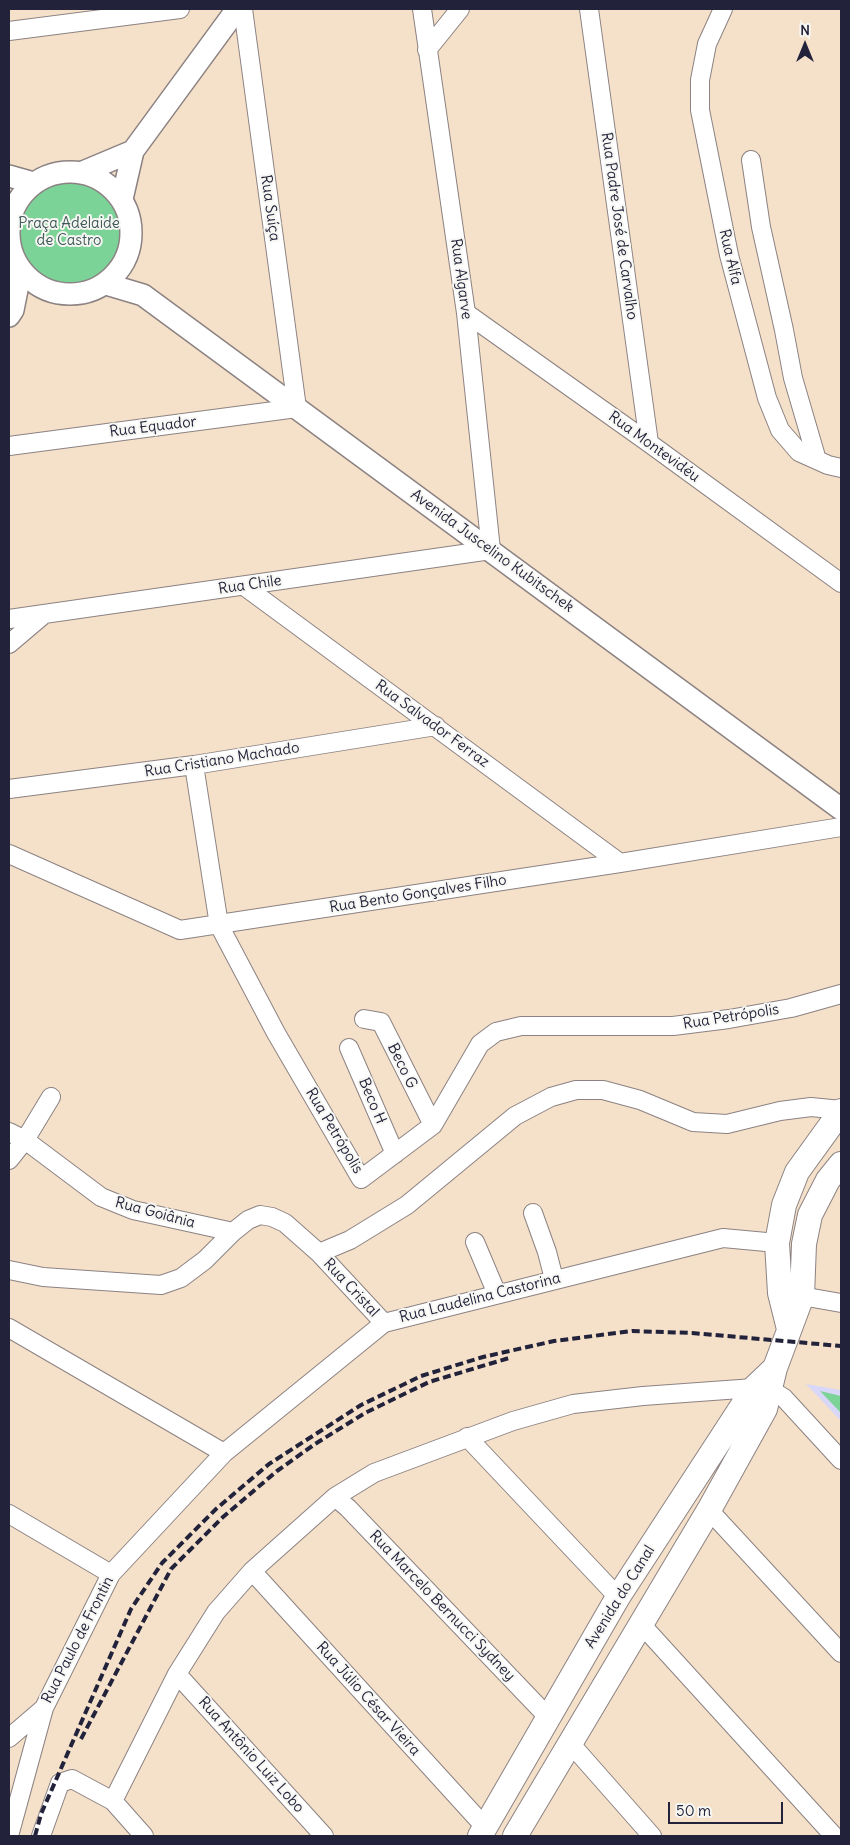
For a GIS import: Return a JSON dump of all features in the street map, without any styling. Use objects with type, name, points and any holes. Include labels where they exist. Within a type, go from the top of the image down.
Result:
[{"type":"main road","points":[[791,1294],[777,1243],[784,1205],[798,1172],[841,1110]]},
{"type":"main road","points":[[791,1294],[810,1215],[828,1180],[841,1164]]},
{"type":"main road","name":"Avenida do Canal","points":[[482,1832],[618,1596],[766,1382],[789,1329],[791,1294]]},
{"type":"main road","name":"Avenida do Canal","points":[[514,1836],[709,1510],[765,1409],[766,1382]]},
{"type":"street","points":[[9,31],[180,9]]},
{"type":"street","points":[[122,199],[133,151],[236,9]]},
{"type":"street","name":"Rua Suíça","points":[[243,9],[297,408]]},
{"type":"street","name":"Rua Algarve","points":[[422,9],[466,313],[491,550]]},
{"type":"street","points":[[427,50],[460,9]]},
{"type":"street","name":"Rua Padre José de Carvalho","points":[[589,9],[649,443]]},
{"type":"street","name":"Rua Alfa","points":[[722,9],[707,44],[700,80],[700,110],[729,255],[767,398],[780,430],[799,452],[828,465],[841,468]]},
{"type":"street","points":[[83,172],[105,182],[122,199],[129,213],[132,229],[131,245],[126,260],[106,284],[89,292],[71,294],[53,292],[35,283],[21,270],[13,254],[9,238],[12,198],[23,193],[34,183],[49,175],[83,172],[133,151]]},
{"type":"street","points":[[751,160],[761,227],[793,378],[817,460]]},
{"type":"street","points":[[9,176],[34,183]]},
{"type":"street","name":"Avenida Juscelino Kubitschek","points":[[126,260],[143,295]]},
{"type":"street","points":[[11,313],[21,270]]},
{"type":"street","name":"Avenida Juscelino Kubitschek","points":[[106,284],[143,295],[841,808]]},
{"type":"street","points":[[11,313],[53,292]]},
{"type":"street","name":"Rua Montevidéu","points":[[466,313],[841,583]]},
{"type":"street","name":"Rua Equador","points":[[9,446],[297,408]]},
{"type":"street","name":"Rua Chile","points":[[9,619],[42,616],[491,550]]},
{"type":"street","name":"Rua Salvador Ferraz","points":[[244,586],[620,863]]},
{"type":"street","points":[[9,644],[42,616]]},
{"type":"street","name":"Rua Cristiano Machado","points":[[9,789],[194,765],[436,726]]},
{"type":"street","name":"Rua Petrópolis","points":[[194,765],[219,925],[276,1033],[361,1179],[433,1125],[480,1044],[496,1032],[521,1026],[674,1026],[729,1020],[782,1010],[841,994]]},
{"type":"street","name":"Rua Bento Gonçalves Filho","points":[[9,854],[180,930],[620,863],[841,827]]},
{"type":"street","name":"Beco G","points":[[364,1019],[381,1022],[433,1125]]},
{"type":"street","name":"Beco H","points":[[349,1048],[395,1154]]},
{"type":"street","points":[[319,1253],[350,1240],[407,1205],[515,1116],[551,1097],[576,1090],[603,1090],[640,1100],[694,1122],[727,1124],[780,1111],[811,1107],[841,1110]]},
{"type":"street","points":[[9,1160],[25,1140],[51,1097]]},
{"type":"street","name":"Rua Goiânia","points":[[9,1132],[25,1140],[101,1197],[133,1210],[233,1232]]},
{"type":"street","points":[[533,1213],[547,1252],[554,1279]]},
{"type":"street","name":"Rua Cristal","points":[[9,1270],[43,1278],[161,1285],[181,1278],[205,1260],[248,1220],[260,1215],[272,1217],[285,1223],[319,1253],[384,1323]]},
{"type":"street","name":"Rua Laudelina Castorina","points":[[224,1453],[384,1323],[723,1238],[777,1243]]},
{"type":"street","points":[[475,1242],[497,1294]]},
{"type":"street","points":[[791,1294],[841,1303]]},
{"type":"street","points":[[9,1328],[224,1453]]},
{"type":"street","points":[[114,1801],[177,1674],[216,1612],[252,1571],[335,1497],[374,1472],[513,1421],[573,1404],[766,1382],[784,1398],[841,1460]]},
{"type":"street","points":[[467,1437],[618,1596]]},
{"type":"street","name":"Rua Paulo de Frontin","points":[[9,1836],[44,1708],[111,1574],[224,1453]]},
{"type":"street","name":"Rua Marcelo Bernucci Sydney","points":[[335,1497],[348,1508],[548,1717]]},
{"type":"street","points":[[709,1510],[841,1653]]},
{"type":"street","points":[[11,1518],[111,1574]]},
{"type":"street","name":"Rua Júlio César Vieira","points":[[252,1571],[482,1832]]},
{"type":"street","points":[[641,1624],[834,1836]]},
{"type":"street","name":"Rua Antônio Luiz Lobo","points":[[177,1674],[324,1836]]},
{"type":"street","points":[[9,1738],[44,1708]]},
{"type":"street","points":[[570,1743],[652,1836]]},
{"type":"street","points":[[41,1836],[60,1783],[72,1779],[114,1801],[144,1836]]},
{"type":"shaded area","points":[[806,1384],[841,1390],[841,1421]]},
{"type":"green space","name":"Praça Adelaide de Castro","points":[[69,177],[80,178],[90,182],[108,194],[120,212],[124,222],[124,244],[120,254],[108,272],[90,284],[80,288],[69,289],[58,288],[48,284],[30,272],[18,254],[14,244],[13,233],[14,222],[18,212],[30,194],[48,182],[58,178]]},
{"type":"green space","points":[[820,1391],[841,1396],[841,1413]]},
{"type":"railway","points":[[35,1836],[41,1814],[131,1609],[162,1563],[216,1509],[269,1464],[361,1405],[421,1376],[483,1357],[554,1341],[632,1331],[692,1333],[841,1346]]},
{"type":"railway","points":[[81,1739],[171,1569],[223,1517],[277,1471],[315,1444],[365,1413],[429,1382],[509,1358]]}]
